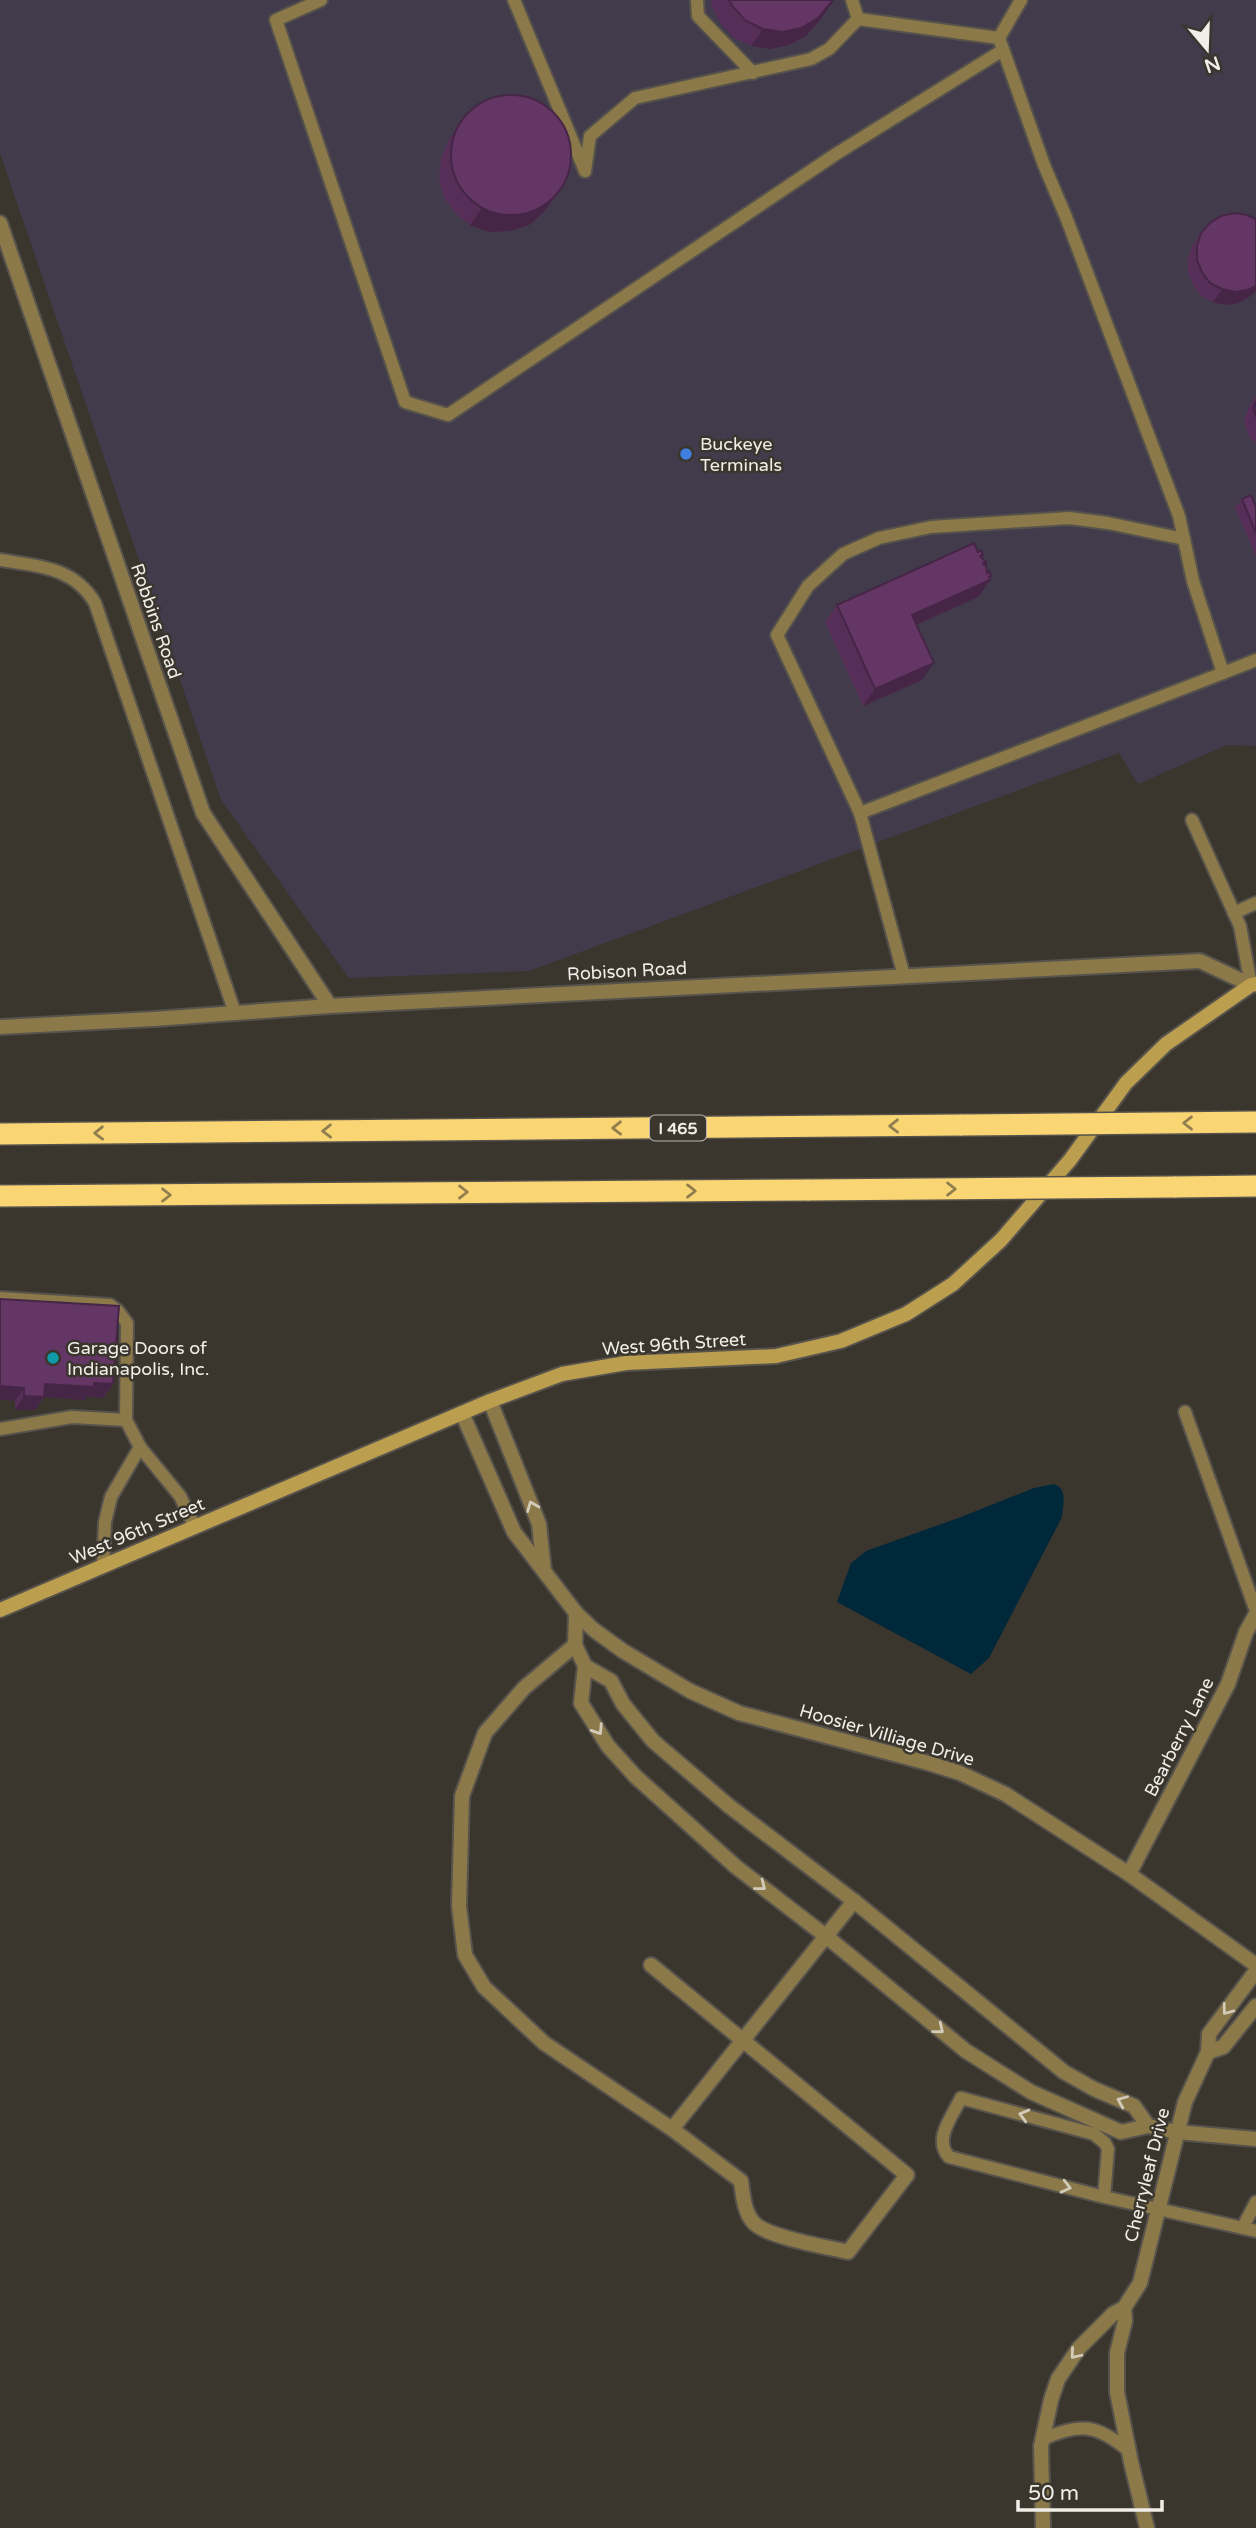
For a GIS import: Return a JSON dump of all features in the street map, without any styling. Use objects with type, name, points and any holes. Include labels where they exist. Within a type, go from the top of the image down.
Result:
[{"type":"highway","name":"I 465","points":[[0,1134],[1256,1122]]},
{"type":"highway","points":[[0,1196],[1256,1186]]},
{"type":"street","name":"Robbins Road","points":[[0,223],[198,801],[218,839],[330,1006]]},
{"type":"street","name":"Robison Road","points":[[0,1027],[330,1006],[1200,961],[1253,985]]},
{"type":"street","name":"West 96th Street","points":[[0,1610],[490,1401],[562,1374],[626,1363],[776,1356],[841,1342],[906,1314],[953,1284],[1001,1240],[1070,1160],[1126,1083],[1166,1045],[1253,985]]},
{"type":"street","name":"Hoosier Villiage Drive","points":[[490,1401],[539,1524],[545,1572]]},
{"type":"street","name":"Hoosier Villiage Drive","points":[[462,1413],[514,1532],[576,1613],[623,1651],[690,1691],[739,1713],[960,1773],[1005,1794],[1129,1874],[1256,1965]]},
{"type":"street","points":[[576,1613],[575,1645],[585,1667],[581,1703],[608,1746],[635,1776],[735,1866],[966,2051],[1031,2092],[1121,2132],[1148,2126],[1177,2133],[1256,2139]]},
{"type":"street","name":"Bearberry Lane","points":[[1129,1874],[1228,1684],[1246,1632],[1256,1613]]},
{"type":"street","points":[[575,1645],[524,1688],[485,1733],[462,1796],[459,1906],[465,1955],[484,1987],[544,2043],[672,2129],[741,2181],[745,2207],[753,2223],[768,2232],[848,2252],[907,2175],[651,1965]]},
{"type":"street","points":[[585,1667],[611,1681],[623,1704],[653,1741],[729,1806],[854,1901],[1064,2072],[1133,2106],[1148,2126]]},
{"type":"street","points":[[672,2129],[854,1901]]},
{"type":"street","name":"Cherryleaf Drive","points":[[1147,2528],[1117,2392],[1117,2353],[1125,2321],[1124,2308],[1143,2271],[1185,2102],[1208,2052],[1209,2034],[1256,1971]]},
{"type":"street","name":"Cherryleaf Drive","points":[[1208,2052],[1223,2047],[1256,2006]]},
{"type":"street","name":"Cherryleaf Drive","points":[[1043,2528],[1043,2439],[1058,2379],[1067,2363],[1113,2314],[1124,2308]]},
{"type":"lane","points":[[321,0],[276,20],[405,402],[448,415],[1001,44],[1020,1]]},
{"type":"lane","points":[[514,0],[585,171],[590,136],[635,99],[811,59],[829,49],[858,19]]},
{"type":"lane","points":[[697,0],[698,16],[752,73]]},
{"type":"lane","points":[[852,0],[858,19]]},
{"type":"lane","points":[[858,19],[1001,44]]},
{"type":"lane","points":[[1001,44],[1044,165],[1179,516],[1193,581],[1223,673]]},
{"type":"lane","points":[[904,976],[860,813],[777,635],[808,586],[843,554],[879,538],[931,527],[1069,518],[1184,539]]},
{"type":"lane","points":[[0,560],[42,567],[70,577],[87,589],[95,603],[235,1013]]},
{"type":"lane","points":[[860,813],[1256,660]]},
{"type":"lane","points":[[1192,820],[1240,926],[1253,985]]},
{"type":"lane","points":[[1234,913],[1256,904]]},
{"type":"lane","points":[[0,1298],[110,1305],[118,1311],[127,1323],[126,1420],[140,1447],[180,1496],[195,1527]]},
{"type":"lane","points":[[1185,1412],[1256,1613]]},
{"type":"lane","points":[[0,1429],[72,1417],[126,1420]]},
{"type":"lane","points":[[103,1566],[105,1522],[111,1497],[140,1447]]},
{"type":"lane","points":[[1104,2197],[1108,2148],[1094,2134],[961,2098],[941,2140],[943,2150],[950,2157],[1104,2197],[1256,2231]]},
{"type":"lane","points":[[1243,2227],[1256,2202]]},
{"type":"lane","points":[[1043,2439],[1062,2430],[1093,2428],[1108,2434],[1128,2450]]},
{"type":"shaded area","points":[[0,0],[1256,0],[1256,746],[1227,745],[1138,784],[1119,753],[529,971],[349,978],[221,800],[0,153]]},
{"type":"water","points":[[1054,1484],[1063,1493],[1062,1517],[989,1658],[971,1674],[837,1602],[851,1563],[866,1551],[1034,1488]]},
{"type":"building","points":[[729,0],[833,0],[818,18],[801,28],[782,32],[763,29],[746,21]]},
{"type":"building","points":[[511,95],[534,100],[553,113],[566,132],[571,155],[566,178],[553,197],[534,210],[511,215],[488,210],[469,197],[456,178],[451,155],[456,132],[469,113],[488,100]]},
{"type":"building","points":[[1235,213],[1256,219],[1256,286],[1235,292],[1210,283],[1197,260],[1197,246],[1201,233],[1210,223],[1221,216]]},
{"type":"building","points":[[1251,495],[1256,508],[1256,533],[1242,499]]},
{"type":"building","points":[[974,543],[978,552],[981,550],[983,555],[980,556],[986,562],[983,563],[986,564],[987,573],[989,571],[990,580],[912,615],[934,663],[875,689],[837,605]]},
{"type":"building","name":"Garage Doors of Indianapolis, Inc.","points":[[0,1299],[119,1306],[113,1384],[94,1383],[94,1387],[45,1384],[44,1397],[24,1396],[24,1388],[0,1386]]},
{"type":"place","name":"Buckeye Terminals","points":[[686,454]]},
{"type":"place","name":"Garage Doors of Indianapolis, Inc.","points":[[53,1358]]}]
